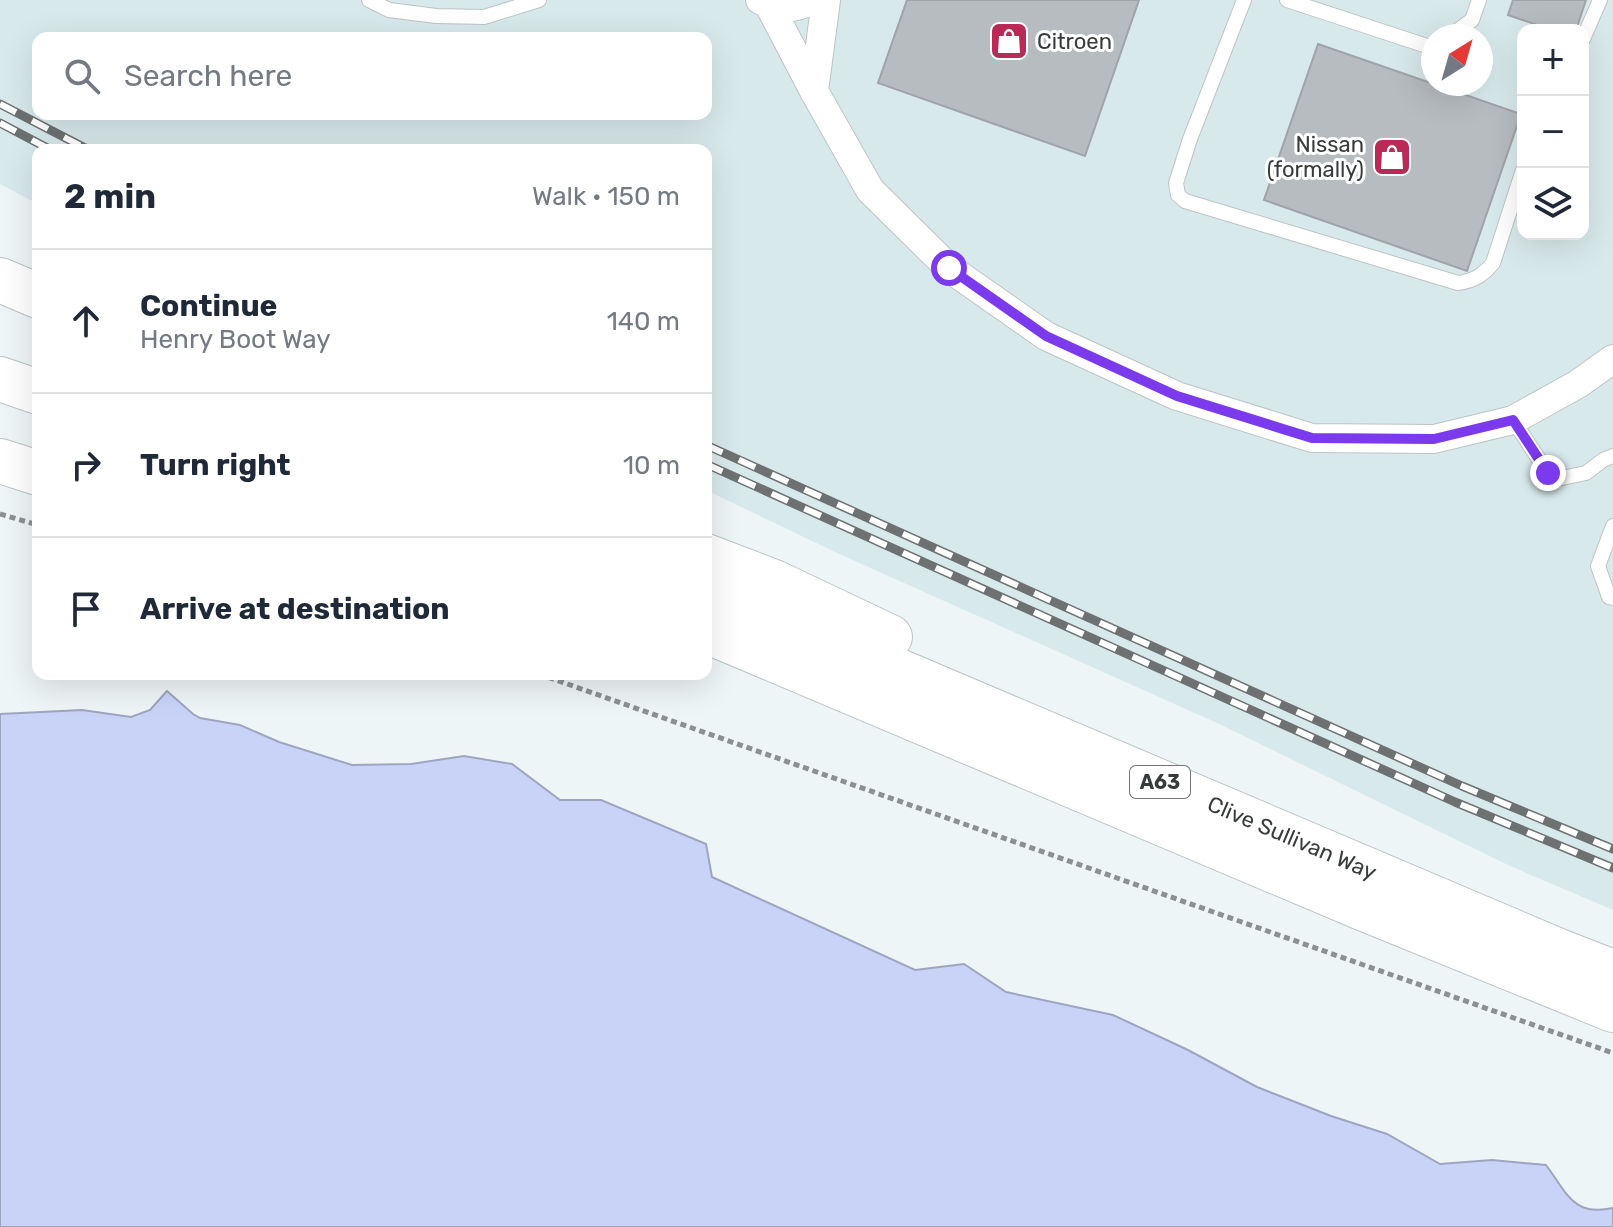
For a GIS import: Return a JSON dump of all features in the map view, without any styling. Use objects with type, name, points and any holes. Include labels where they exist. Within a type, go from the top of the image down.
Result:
[{"type":"highway","points":[[0,280],[32,293]]},
{"type":"highway","points":[[0,348],[32,359]]},
{"type":"highway","points":[[0,379],[32,390]]},
{"type":"highway","points":[[0,461],[32,471]]},
{"type":"highway","points":[[712,558],[788,589],[1559,951]]},
{"type":"highway","name":"Clive Sullivan Way","points":[[712,595],[781,621],[1613,972]]},
{"type":"highway","name":"Clive Sullivan Way","points":[[712,634],[1362,908],[1613,1010]]},
{"type":"highway","points":[[712,665],[1362,908]]},
{"type":"street","points":[[764,2],[785,8],[802,6],[812,0]]},
{"type":"street","points":[[814,91],[826,0]]},
{"type":"street","points":[[764,2],[870,190],[949,268],[1046,336],[1177,396],[1312,438],[1434,439],[1513,420],[1578,384],[1613,359]]},
{"type":"lane","points":[[369,0],[389,10],[436,16],[484,17],[529,1]]},
{"type":"lane","points":[[1244,0],[1176,183],[1178,195],[1185,201],[1458,283],[1471,281],[1493,263],[1517,189]]},
{"type":"lane","points":[[1287,0],[1421,44]]},
{"type":"lane","points":[[1466,24],[1472,20],[1479,0]]},
{"type":"lane","points":[[1589,25],[1600,0]]},
{"type":"lane","points":[[1513,420],[1548,473],[1562,478],[1586,473],[1613,456]]},
{"type":"lane","points":[[1613,526],[1598,566],[1609,597],[1613,598]]},
{"type":"path","points":[[0,514],[32,523]]},
{"type":"path","points":[[556,680],[1613,1053]]},
{"type":"shaded area","points":[[0,0],[1613,0],[1613,910],[1510,866],[1217,723],[837,553],[712,493],[712,144],[32,144],[32,201],[0,184]]},
{"type":"water","points":[[167,691],[200,718],[240,725],[279,742],[352,765],[411,764],[464,756],[512,764],[560,800],[601,800],[706,844],[712,877],[915,970],[964,964],[1006,992],[1113,1015],[1257,1087],[1387,1134],[1440,1164],[1492,1160],[1546,1165],[1566,1193],[1580,1206],[1599,1210],[1613,1208],[1613,1227],[0,1227],[0,714],[82,710],[131,717],[150,710]]},
{"type":"building","name":"Citroen","points":[[907,0],[1139,0],[1085,156],[878,83]]},
{"type":"building","points":[[1513,0],[1586,0],[1578,24],[1534,24],[1508,15]]},
{"type":"building","name":"Nissan (formally)","points":[[1318,44],[1421,80],[1421,96],[1469,96],[1517,113],[1517,126],[1467,271],[1264,200]]},
{"type":"railway","points":[[0,104],[77,144]]},
{"type":"railway","points":[[0,123],[40,144]]},
{"type":"railway","points":[[712,448],[1462,786],[1613,849]]},
{"type":"railway","points":[[712,467],[1455,802],[1613,868]]},
{"type":"place","name":"Citroen","points":[[1009,41]]},
{"type":"place","name":"Nissan (formally)","points":[[1392,157]]},
{"type":"route","points":[[949,268],[1046,336],[1177,396],[1312,438],[1434,439],[1513,420],[1548,473]]}]
